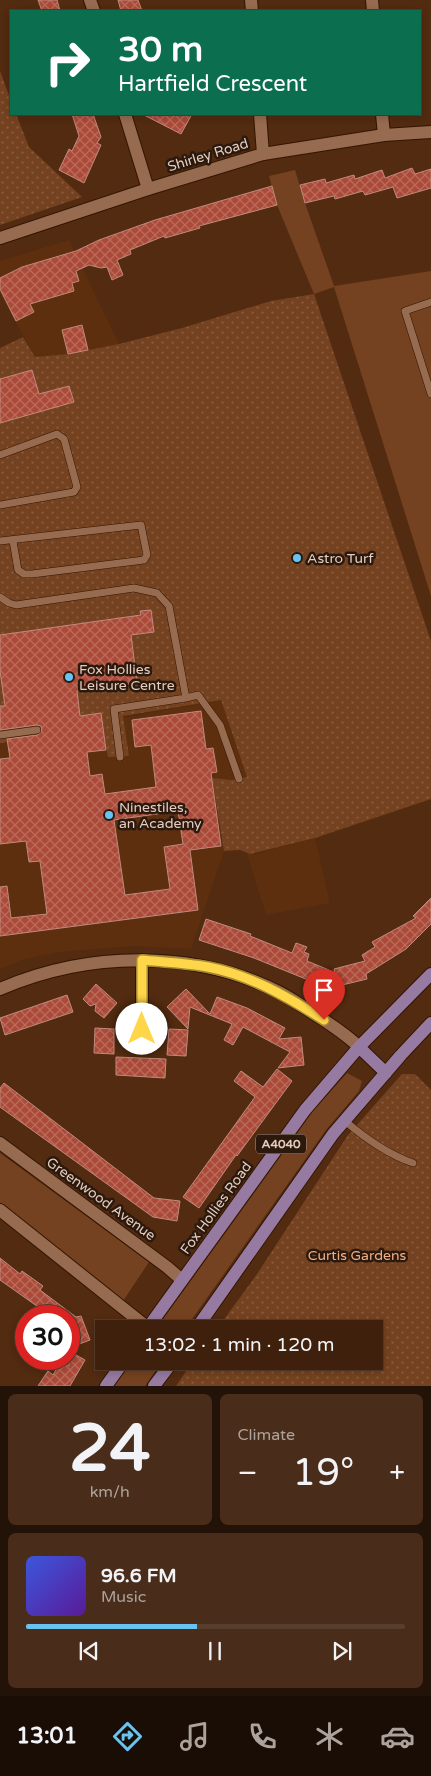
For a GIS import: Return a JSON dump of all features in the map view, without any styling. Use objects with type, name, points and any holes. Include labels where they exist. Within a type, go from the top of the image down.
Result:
[{"type":"main road","name":"Fox Hollies Road","points":[[154,1320],[305,1110],[359,1047],[431,974]]},
{"type":"main road","name":"A4040","points":[[202,1320],[276,1213],[345,1121],[431,1023]]},
{"type":"main road","points":[[359,1047],[386,1073]]},
{"type":"main road","points":[[106,1386],[118,1370]]},
{"type":"main road","points":[[154,1386],[166,1370]]},
{"type":"street","points":[[125,115],[148,189]]},
{"type":"street","points":[[260,115],[263,154]]},
{"type":"street","points":[[382,115],[384,135]]},
{"type":"street","name":"Shirley Road","points":[[0,238],[148,189],[263,154],[384,135],[431,132]]},
{"type":"street","points":[[0,989],[33,976],[100,961],[142,960],[208,967],[239,976],[281,993],[324,1020],[359,1047]]},
{"type":"street","points":[[142,960],[142,1029]]},
{"type":"street","name":"Greenwood Avenue","points":[[0,1143],[182,1280]]},
{"type":"street","points":[[0,1210],[138,1320]]},
{"type":"lane","points":[[431,302],[405,311],[431,394]]},
{"type":"lane","points":[[0,454],[56,434],[64,439],[77,486],[74,492],[0,504]]},
{"type":"lane","points":[[0,541],[141,525],[147,555],[144,560],[62,572],[24,574],[18,570],[13,541]]},
{"type":"lane","points":[[1,599],[16,605],[134,588],[157,593],[169,606],[186,698]]},
{"type":"lane","points":[[120,757],[114,709],[198,695],[220,725],[239,779]]},
{"type":"lane","points":[[0,735],[37,730]]},
{"type":"lane","points":[[345,1121],[365,1138],[395,1156],[413,1163]]},
{"type":"shaded area","points":[[69,240],[119,344],[68,354],[35,357],[0,293],[0,261]]},
{"type":"shaded area","name":"Ninestiles, an Academy","points":[[221,700],[247,777],[232,780],[212,778],[224,851],[191,949],[134,946],[59,952],[21,960],[0,969],[0,743],[103,730],[106,750],[120,757],[129,756],[123,718]]},
{"type":"shaded area","points":[[315,838],[330,903],[266,915],[247,854],[255,854]]},
{"type":"green space","points":[[0,71],[10,98],[10,115],[16,115],[29,147],[82,197],[0,225]]},
{"type":"green space","points":[[295,170],[334,286],[431,271],[431,596],[334,287],[314,294],[277,205],[269,176]]},
{"type":"green space","points":[[314,294],[431,641],[431,799],[315,838],[250,854],[240,850],[224,851],[212,778],[232,780],[247,777],[221,700],[123,716],[129,756],[108,757],[103,730],[0,743],[0,348],[23,337],[35,357],[68,354],[119,344],[182,328],[271,301]]},
{"type":"green space","points":[[347,1073],[362,1081],[359,1091],[326,1130],[191,1320],[162,1320],[313,1111]]},
{"type":"green space","name":"Curtis Gardens","points":[[402,1074],[415,1074],[431,1090],[431,1386],[176,1386],[187,1370],[383,1370],[383,1320],[224,1320],[257,1274],[348,1135]]},
{"type":"green space","points":[[0,1153],[149,1262],[123,1301],[0,1203]]},
{"type":"green space","points":[[126,1370],[156,1370],[145,1386],[114,1386]]},
{"type":"building","points":[[38,0],[57,0],[60,10],[42,10]]},
{"type":"building","points":[[118,0],[138,0],[142,10],[121,10]]},
{"type":"building","points":[[72,115],[93,115],[101,137],[97,143],[101,145],[84,183],[59,170],[69,149],[72,151],[79,136]]},
{"type":"building","points":[[144,115],[191,115],[181,134]]},
{"type":"building","points":[[412,168],[415,174],[431,169],[431,188],[397,198],[393,187],[365,195],[363,191],[335,199],[334,196],[305,203],[300,185],[325,179],[326,183],[354,175],[355,179],[382,170],[385,178]]},
{"type":"building","points":[[272,186],[277,205],[199,226],[200,228],[165,238],[164,236],[130,250],[131,254],[117,260],[123,275],[112,280],[107,267],[101,268],[89,265],[76,271],[79,281],[72,283],[74,291],[30,304],[34,312],[16,321],[0,289],[0,278],[22,267],[76,251],[99,240],[155,220]]},
{"type":"building","points":[[82,325],[88,350],[68,354],[62,330]]},
{"type":"building","points":[[32,370],[39,394],[69,386],[74,402],[0,423],[0,379]]},
{"type":"building","name":"Ninestiles, an Academy","points":[[151,610],[154,632],[131,635],[137,683],[77,691],[80,716],[101,713],[106,750],[87,752],[90,776],[102,774],[105,794],[156,787],[151,745],[135,747],[132,720],[201,711],[206,749],[213,748],[217,772],[211,773],[221,846],[190,850],[198,910],[0,936],[0,887],[7,886],[11,918],[47,914],[40,861],[29,862],[26,841],[0,844],[0,759],[10,758],[7,739],[38,735],[42,730],[41,726],[37,725],[0,730],[0,706],[5,706],[0,671],[0,635],[141,615],[140,611]],"holes":[[[178,811],[183,844],[164,847],[170,889],[125,895],[114,820]]]},
{"type":"building","points":[[431,898],[431,924],[406,949],[366,974],[367,979],[338,986],[334,969],[365,961],[362,955],[375,947],[372,942],[416,918],[413,916]]},
{"type":"building","points":[[206,919],[251,934],[250,936],[292,953],[296,943],[307,947],[304,952],[309,954],[307,961],[329,970],[323,986],[254,958],[199,940]]},
{"type":"building","points":[[96,984],[117,1003],[104,1018],[95,1011],[96,1004],[90,1006],[83,999]]},
{"type":"building","points":[[186,989],[210,1014],[217,997],[247,1008],[285,1028],[279,1039],[301,1037],[304,1065],[278,1068],[290,1052],[243,1027],[233,1045],[224,1040],[232,1024],[190,1007],[188,1029],[167,1007]]},
{"type":"building","points":[[67,995],[73,1012],[5,1035],[0,1018]]},
{"type":"building","points":[[95,1028],[114,1029],[114,1054],[94,1053]]},
{"type":"building","points":[[169,1029],[188,1030],[186,1056],[167,1055]]},
{"type":"building","points":[[116,1057],[166,1059],[165,1078],[116,1075]]},
{"type":"building","points":[[277,1069],[292,1081],[199,1208],[183,1197],[255,1097],[234,1081],[241,1071],[263,1087]]},
{"type":"building","points":[[4,1083],[154,1198],[180,1201],[177,1221],[153,1217],[0,1107],[0,1088]]},
{"type":"building","points":[[0,1258],[20,1274],[22,1271],[43,1286],[40,1290],[60,1305],[35,1305],[0,1280]]},
{"type":"building","points":[[80,1316],[81,1316],[90,1340],[80,1344]]},
{"type":"building","points":[[80,1357],[85,1360],[80,1369]]},
{"type":"building","points":[[56,1370],[79,1370],[70,1386],[38,1386],[48,1371],[53,1375]]},
{"type":"place","name":"Astro Turf","points":[[297,558]]},
{"type":"place","name":"Fox Hollies Leisure Centre","points":[[69,677]]},
{"type":"place","name":"Ninestiles, an Academy","points":[[109,815]]},
{"type":"route","points":[[142,1029],[142,960],[208,967],[239,976],[281,993],[324,1020]]}]
